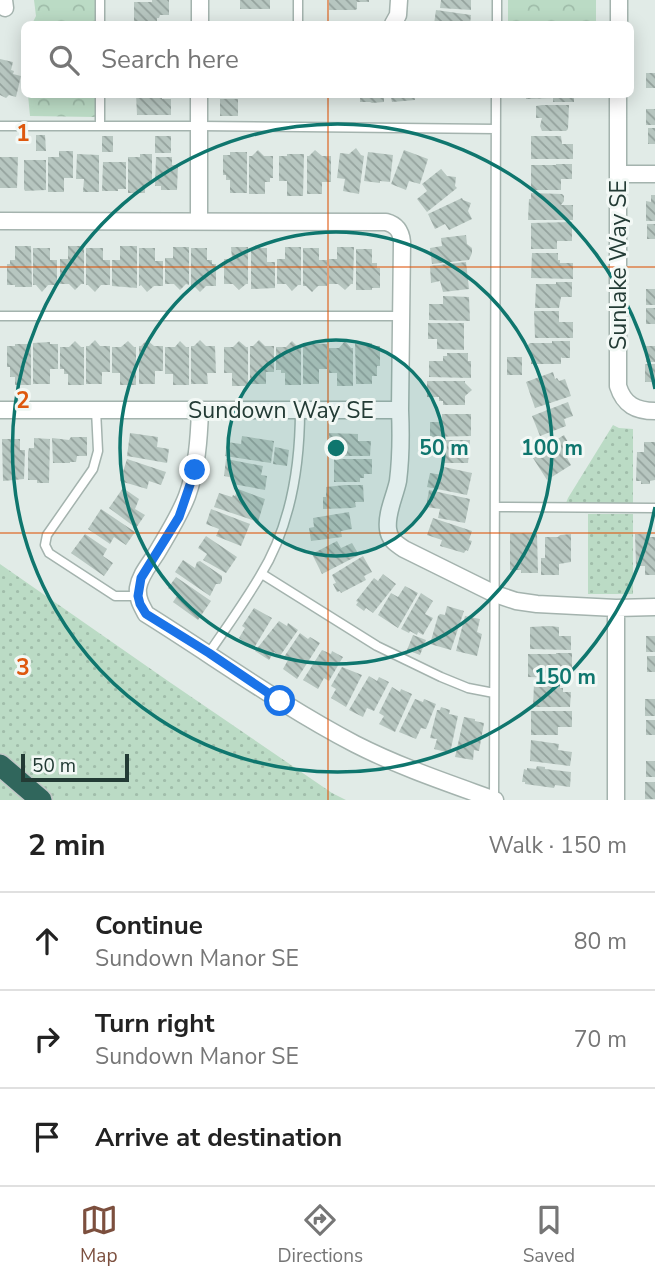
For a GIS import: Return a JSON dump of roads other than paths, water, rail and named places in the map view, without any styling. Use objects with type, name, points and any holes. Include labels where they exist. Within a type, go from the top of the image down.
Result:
[{"type":"highway","points":[[0,765],[41,800]]},
{"type":"street","points":[[200,0],[200,21]]},
{"type":"street","points":[[395,21],[399,0]]},
{"type":"street","points":[[618,21],[619,0]]},
{"type":"street","points":[[199,98],[199,221]]},
{"type":"street","name":"Sunlake Way SE","points":[[618,98],[618,386],[624,400],[631,406],[643,411],[655,411]]},
{"type":"street","points":[[618,174],[655,174]]},
{"type":"street","name":"Sundown Way SE","points":[[0,221],[386,222],[399,229],[402,236],[401,410],[0,410]]},
{"type":"street","points":[[200,410],[195,470],[188,494],[179,517],[141,578],[138,596],[146,614],[280,701],[357,745],[494,800]]},
{"type":"street","points":[[401,410],[398,481],[388,520],[391,540],[495,594],[516,601],[616,608],[655,607]]},
{"type":"street","points":[[616,608],[616,800]]},
{"type":"lane","points":[[100,0],[100,21]]},
{"type":"lane","points":[[298,0],[298,21]]},
{"type":"lane","points":[[497,0],[497,21]]},
{"type":"lane","points":[[100,98],[100,126]]},
{"type":"lane","points":[[494,800],[496,98]]},
{"type":"lane","points":[[0,126],[496,129]]},
{"type":"lane","points":[[0,316],[401,316]]},
{"type":"lane","points":[[96,410],[98,451],[93,469],[47,535],[45,545],[49,553],[115,596],[138,596]]},
{"type":"lane","points":[[209,653],[262,574],[286,519],[295,483],[300,444],[300,410]]},
{"type":"lane","points":[[496,507],[655,508]]},
{"type":"lane","points":[[262,574],[377,646],[450,681],[494,694]]}]
